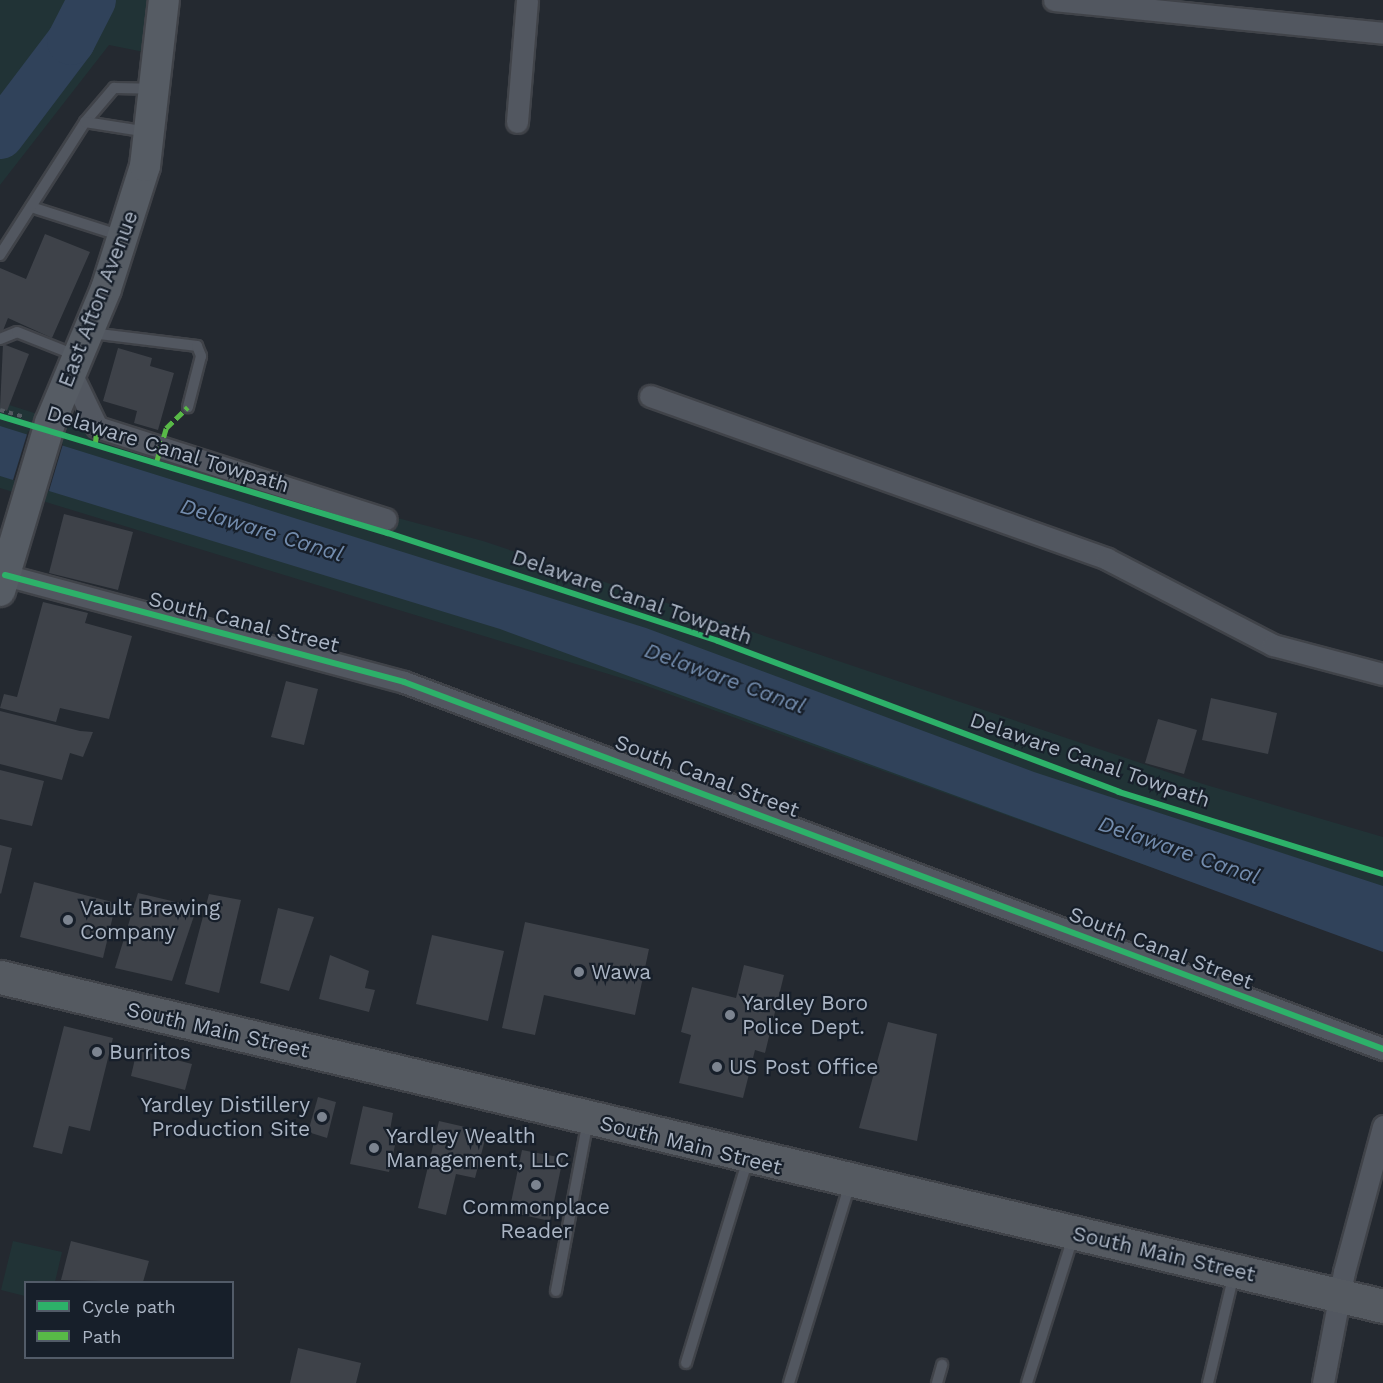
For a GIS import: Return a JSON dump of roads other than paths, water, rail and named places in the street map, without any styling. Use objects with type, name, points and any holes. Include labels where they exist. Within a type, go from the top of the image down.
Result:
[{"type":"main road","name":"East Afton Avenue","points":[[2,583],[30,486],[34,422],[78,353],[125,236],[152,133],[164,0]]},
{"type":"main road","name":"South Main Street","points":[[0,977],[749,1159],[1383,1306]]},
{"type":"street","points":[[517,122],[527,0]]},
{"type":"street","points":[[1054,0],[1383,33]]},
{"type":"street","points":[[78,353],[97,427],[386,519]]},
{"type":"street","points":[[650,396],[1107,559],[1273,645],[1383,674]]},
{"type":"street","name":"South Canal Street","points":[[2,583],[404,682],[1383,1049]]},
{"type":"street","points":[[1323,1383],[1339,1295],[1383,1126]]},
{"type":"lane","points":[[0,255],[86,122],[114,88],[157,90]]},
{"type":"lane","points":[[86,122],[152,133]]},
{"type":"lane","points":[[31,207],[125,236]]},
{"type":"lane","points":[[0,339],[17,332],[78,353],[197,346],[201,356],[188,407]]},
{"type":"lane","points":[[556,1291],[588,1120]]},
{"type":"lane","points":[[686,1363],[749,1159]]},
{"type":"lane","points":[[789,1383],[850,1183]]},
{"type":"lane","points":[[1027,1383],[1074,1234]]},
{"type":"lane","points":[[1208,1383],[1235,1270]]},
{"type":"lane","points":[[938,1383],[942,1365]]},
{"type":"water","name":"Delaware Canal","points":[[0,426],[646,628],[1034,772],[1383,886],[1383,952],[500,629],[0,476]]},
{"type":"waterway","points":[[0,135],[71,41],[92,0]]},
{"type":"place","name":"Vault Brewing Company","points":[[68,920]]},
{"type":"place","name":"Wawa","points":[[579,972]]},
{"type":"place","name":"Yardley Boro Police Dept.","points":[[730,1015]]},
{"type":"place","name":"Burritos","points":[[97,1052]]},
{"type":"place","name":"US Post Office","points":[[717,1067]]},
{"type":"place","name":"Yardley Distillery Production Site","points":[[322,1117]]},
{"type":"place","name":"Yardley Wealth Management, LLC","points":[[374,1148]]},
{"type":"place","name":"Commonplace Reader","points":[[536,1185]]}]
